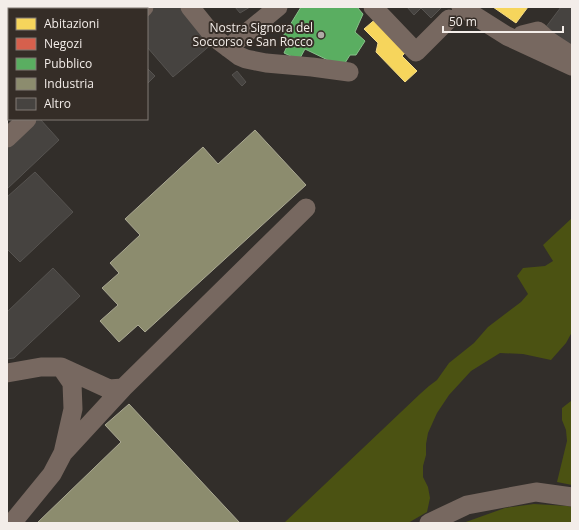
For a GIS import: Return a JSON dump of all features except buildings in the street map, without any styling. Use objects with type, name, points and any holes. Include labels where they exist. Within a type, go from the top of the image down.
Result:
[{"type":"street","points":[[190,7],[215,38],[239,56],[253,61],[266,63],[349,72]]},
{"type":"street","points":[[228,48],[278,7]]},
{"type":"street","points":[[373,7],[416,52],[455,13],[572,66]]},
{"type":"street","points":[[483,7],[549,41],[572,56]]},
{"type":"street","points":[[7,138],[26,120]]},
{"type":"street","points":[[62,453],[123,388],[306,208]]},
{"type":"street","points":[[7,373],[41,367],[61,367],[109,389],[123,388]]},
{"type":"street","points":[[12,523],[52,474],[62,453],[73,409],[72,383],[61,367]]},
{"type":"street","points":[[429,523],[467,505],[536,492],[572,497]]},
{"type":"green space","points":[[572,218],[572,332],[566,343],[551,360],[523,354],[500,353],[471,371],[449,395],[437,413],[428,433],[426,455],[423,466],[423,477],[428,487],[430,498],[427,512],[408,523],[284,523],[420,394],[437,380],[449,363],[474,343],[488,327],[521,302],[528,294],[517,276],[523,268],[545,266],[553,261],[543,245]]},
{"type":"green space","points":[[571,401],[572,485],[557,482],[567,441],[566,430],[562,420],[562,408]]},
{"type":"green space","points":[[534,504],[572,507],[572,523],[463,523],[505,508]]},
{"type":"place","name":"Nostra Signora del Soccorso e San Rocco","points":[[321,35]]}]
